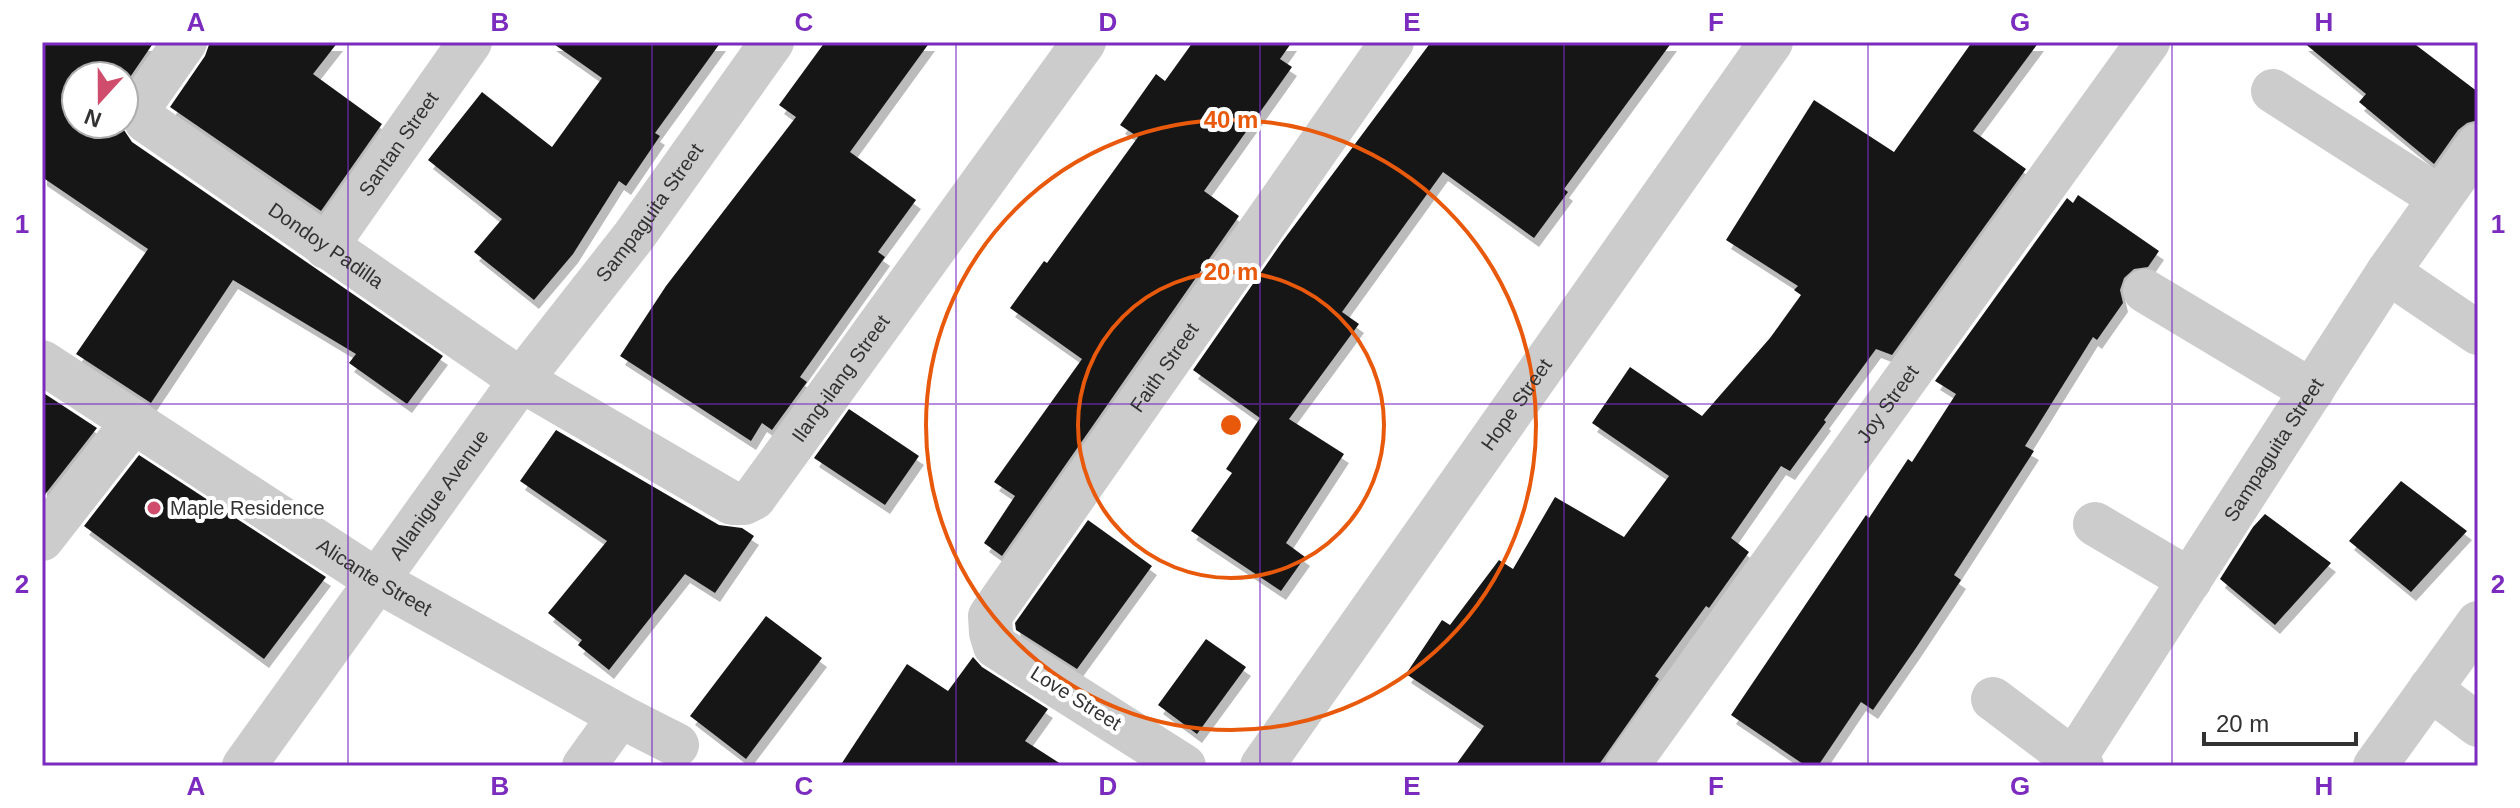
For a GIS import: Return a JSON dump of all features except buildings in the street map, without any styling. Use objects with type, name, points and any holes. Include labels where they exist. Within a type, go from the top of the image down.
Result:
[{"type":"street","name":"Dondoy Padilla","points":[[185,42],[143,102],[142,112],[146,121],[521,380]]},
{"type":"street","name":"Santan Street","points":[[326,247],[470,42]]},
{"type":"street","name":"Sampaguita Street","points":[[521,380],[634,236],[772,42]]},
{"type":"street","name":"Ilang-ilang Street","points":[[521,380],[732,503],[744,503],[754,498],[1084,42]]},
{"type":"street","name":"Faith Street","points":[[990,616],[1392,42]]},
{"type":"street","name":"Hope Street","points":[[1262,766],[1771,42]]},
{"type":"street","name":"Joy Street","points":[[1627,766],[2148,42]]},
{"type":"street","points":[[2273,91],[2440,198]]},
{"type":"street","name":"Sampaguita Street","points":[[2078,763],[2190,580],[2388,272],[2478,145]]},
{"type":"street","points":[[2388,272],[2478,333]]},
{"type":"street","points":[[2145,291],[2312,391]]},
{"type":"street","name":"Alicante Street","points":[[42,362],[376,580],[677,745]]},
{"type":"street","name":"Allanigue Avenue","points":[[244,766],[521,380]]},
{"type":"street","points":[[42,539],[134,421]]},
{"type":"street","points":[[2095,524],[2190,580]]},
{"type":"street","name":"Love Street","points":[[990,616],[995,646],[1184,766]]},
{"type":"street","points":[[2375,766],[2478,623]]},
{"type":"street","points":[[2430,689],[2478,725]]},
{"type":"street","points":[[1993,699],[2078,763]]},
{"type":"street","points":[[584,766],[620,716]]},
{"type":"place","name":"Maple Residence","points":[[154,508]]}]
